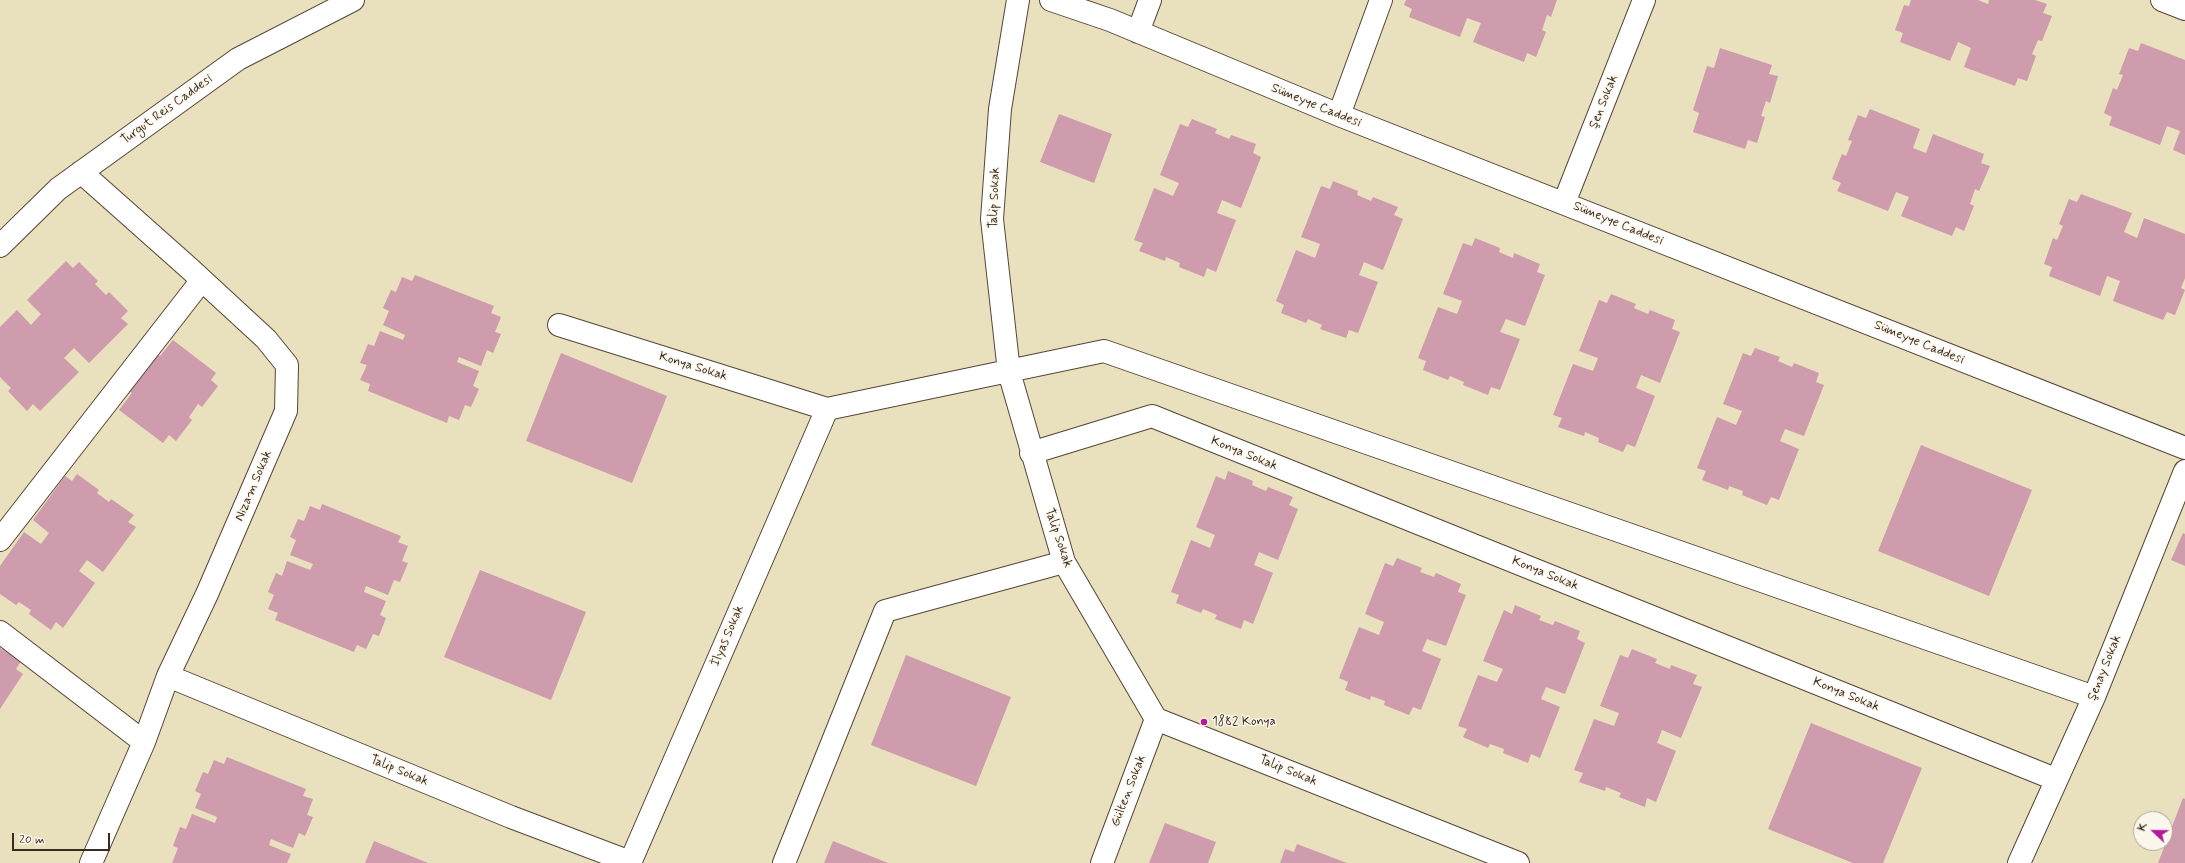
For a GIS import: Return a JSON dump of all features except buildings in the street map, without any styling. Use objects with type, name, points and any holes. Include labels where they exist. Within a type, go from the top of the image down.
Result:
[{"type":"street","name":"Turgut Reis Caddesi","points":[[0,246],[58,189],[238,59],[353,0]]},
{"type":"street","name":"Talip Sokak","points":[[1018,0],[1000,110],[992,219],[1009,372],[1031,453],[1064,562],[1156,719],[1518,863]]},
{"type":"street","name":"Sümeyye Caddesi","points":[[1051,0],[1138,32],[1339,115],[2185,448]]},
{"type":"street","points":[[1138,32],[1150,0]]},
{"type":"street","points":[[1339,115],[1381,0]]},
{"type":"street","points":[[2162,0],[2185,9]]},
{"type":"street","name":"Şen Sokak","points":[[1564,203],[1642,1]]},
{"type":"street","name":"Nizam Sokak","points":[[81,172],[266,339],[287,365],[286,411],[207,594],[168,676],[144,742],[91,863]]},
{"type":"street","points":[[0,540],[202,280]]},
{"type":"street","name":"Konya Sokak","points":[[559,326],[827,409]]},
{"type":"street","points":[[827,409],[1104,351],[2094,697]]},
{"type":"street","name":"İlyas Sokak","points":[[630,862],[827,409]]},
{"type":"street","name":"Konya Sokak","points":[[1031,453],[1152,416],[2055,779]]},
{"type":"street","name":"Şenay Sokak","points":[[2019,863],[2055,779],[2094,697],[2185,471]]},
{"type":"street","points":[[784,863],[885,611],[1064,562]]},
{"type":"street","points":[[0,632],[144,742]]},
{"type":"street","name":"Talip Sokak","points":[[168,676],[511,817],[630,862]]},
{"type":"street","name":"Gülten Sokak","points":[[1102,863],[1156,719]]},
{"type":"place","name":"1882 Konya","points":[[1204,722]]}]
